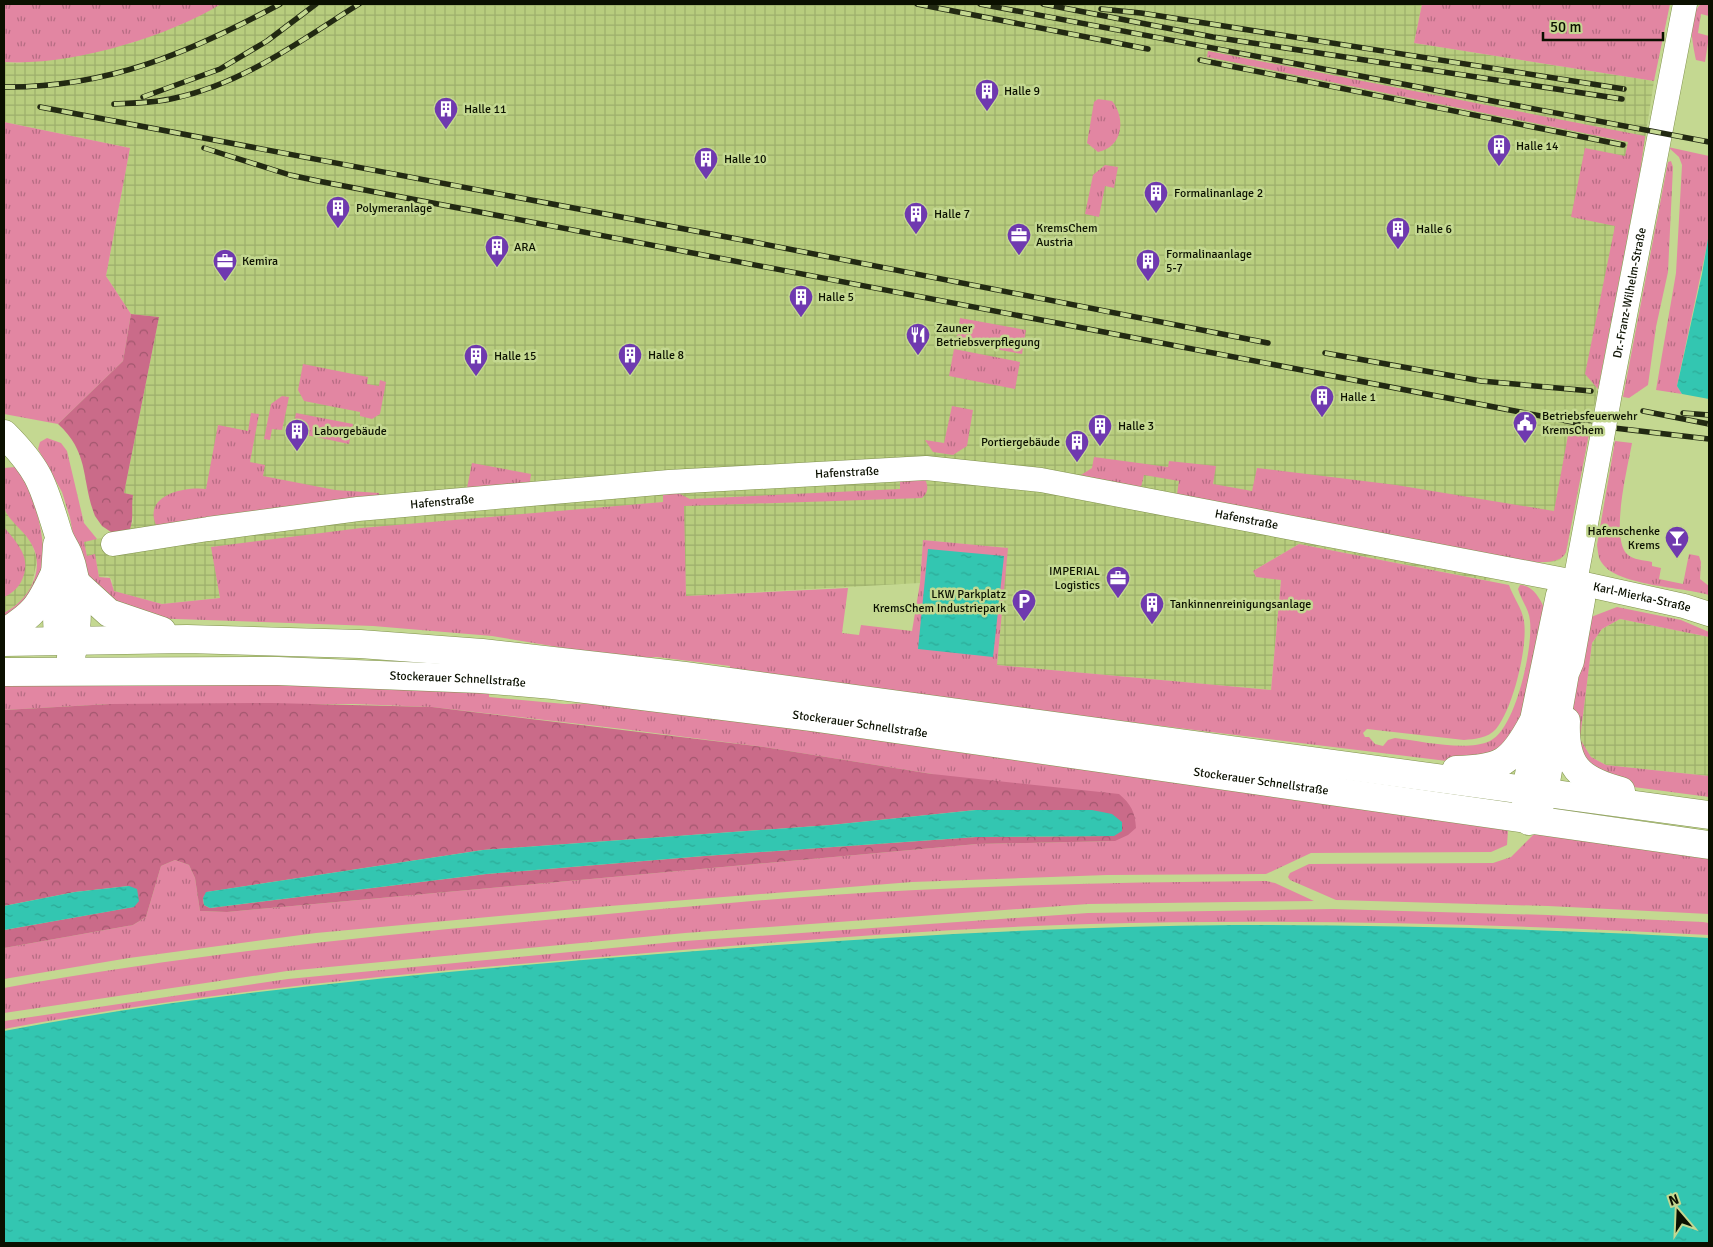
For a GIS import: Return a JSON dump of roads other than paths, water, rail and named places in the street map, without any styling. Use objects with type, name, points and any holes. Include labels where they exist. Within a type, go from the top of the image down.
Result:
[{"type":"highway","points":[[4,434],[27,457],[41,481],[51,505],[65,578],[67,670]]},
{"type":"highway","points":[[4,633],[23,621],[38,608],[65,578]]},
{"type":"highway","points":[[65,578],[109,613],[187,639]]},
{"type":"highway","points":[[1386,771],[1480,769],[1494,766],[1509,758],[1518,749],[1534,720],[1560,595],[1575,582],[1581,600],[1570,661],[1565,673],[1535,791]]},
{"type":"highway","name":"Stockerauer Schnellstraße","points":[[4,642],[187,639],[360,644],[482,653],[595,665],[1707,814]]},
{"type":"highway","points":[[1570,661],[1572,674],[1565,740],[1567,752],[1580,772],[1597,785],[1707,814]]},
{"type":"highway","name":"Stockerauer Schnellstraße","points":[[4,672],[67,670],[288,672],[480,679],[553,685],[871,726],[1529,821],[1709,845]]},
{"type":"highway","points":[[1529,821],[1539,807],[1535,791],[1536,732],[1534,720]]},
{"type":"street","name":"Dr.-Franz-Wilhelm-Straße","points":[[1575,582],[1685,4]]},
{"type":"street","name":"Hafenstraße","points":[[112,544],[358,509],[669,482],[926,468],[1041,480],[1575,582]]},
{"type":"street","name":"Karl-Mierka-Straße","points":[[1575,582],[1684,606],[1709,614]]},
{"type":"water","points":[[1709,233],[1709,399],[1682,394],[1677,386],[1702,274]]},
{"type":"water","points":[[928,549],[1004,556],[993,657],[918,649]]},
{"type":"water","points":[[976,810],[1092,810],[1112,814],[1122,822],[1122,831],[1114,836],[976,837],[704,856],[486,874],[210,908],[204,905],[203,898],[206,892],[483,850],[831,825]]},
{"type":"water","points":[[129,886],[137,889],[139,901],[134,907],[4,930],[4,906],[75,892]]},
{"type":"water","points":[[1234,925],[1472,928],[1709,938],[1709,1243],[4,1243],[4,1031],[148,1007],[292,988],[583,960],[908,936],[1152,926]]},
{"type":"railway","points":[[4,87],[42,86],[78,81],[114,74],[148,64],[181,52],[280,4]]},
{"type":"railway","points":[[143,97],[220,69],[267,41],[316,4]]},
{"type":"railway","points":[[114,104],[167,100],[225,82],[271,59],[359,4]]},
{"type":"railway","points":[[917,4],[1148,49]]},
{"type":"railway","points":[[980,4],[1709,142]]},
{"type":"railway","points":[[1043,4],[1213,37],[1622,99]]},
{"type":"railway","points":[[1101,9],[1141,13],[1624,89]]},
{"type":"railway","points":[[1200,60],[1623,145]]},
{"type":"railway","points":[[40,107],[748,241],[1268,343]]},
{"type":"railway","points":[[204,148],[290,175],[318,181],[1588,425],[1709,439]]},
{"type":"railway","points":[[1325,353],[1481,381],[1591,391]]},
{"type":"railway","points":[[1643,411],[1709,424]]},
{"type":"railway","points":[[1683,413],[1709,415]]},
{"type":"place","name":"Halle 9","points":[[987,112]]},
{"type":"place","name":"Halle 11","points":[[446,130]]},
{"type":"place","name":"Halle 14","points":[[1499,167]]},
{"type":"place","name":"Halle 10","points":[[706,180]]},
{"type":"place","name":"Formalinanlage 2","points":[[1156,214]]},
{"type":"place","name":"Polymeranlage","points":[[338,229]]},
{"type":"place","name":"Halle 7","points":[[916,235]]},
{"type":"place","name":"Halle 6","points":[[1398,250]]},
{"type":"place","name":"KremsChem Austria","points":[[1019,256]]},
{"type":"place","name":"ARA","points":[[497,268]]},
{"type":"place","name":"Kemira","points":[[225,282]]},
{"type":"place","name":"Formalinaanlage 5-7","points":[[1148,282]]},
{"type":"place","name":"Halle 5","points":[[801,318]]},
{"type":"place","name":"Zauner Betriebsverpflegung","points":[[918,356]]},
{"type":"place","name":"Halle 8","points":[[630,376]]},
{"type":"place","name":"Halle 15","points":[[476,377]]},
{"type":"place","name":"Halle 1","points":[[1322,418]]},
{"type":"place","name":"Betriebsfeuerwehr KremsChem","points":[[1525,444]]},
{"type":"place","name":"Halle 3","points":[[1100,447]]},
{"type":"place","name":"Laborgebäude","points":[[297,452]]},
{"type":"place","name":"Portiergebäude","points":[[1077,463]]},
{"type":"place","name":"Hafenschenke Krems","points":[[1677,559]]},
{"type":"place","name":"IMPERIAL Logistics","points":[[1118,599]]},
{"type":"place","name":"LKW Parkplatz KremsChem Industriepark","points":[[1024,622]]},
{"type":"place","name":"Tankinnenreinigungsanlage","points":[[1152,625]]}]
